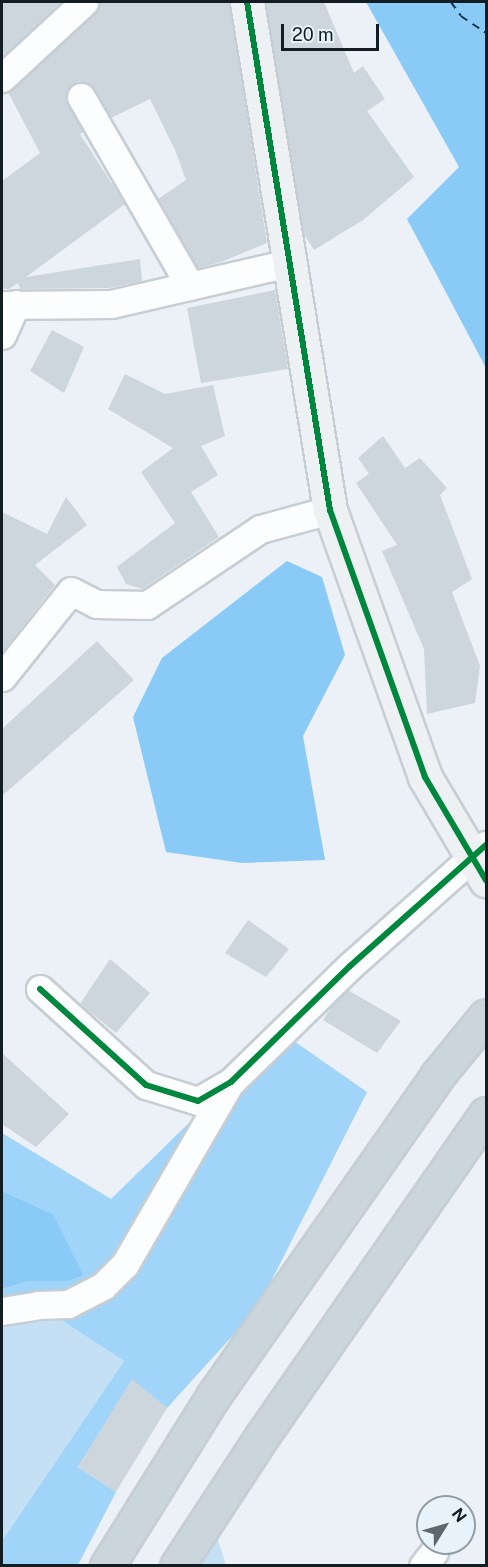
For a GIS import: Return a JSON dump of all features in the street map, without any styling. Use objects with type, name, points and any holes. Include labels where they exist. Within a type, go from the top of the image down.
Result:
[{"type":"highway","points":[[107,1566],[214,1395],[437,1076],[486,1016]]},
{"type":"highway","points":[[177,1566],[262,1436],[486,1114]]},
{"type":"street","points":[[2,78],[84,2]]},
{"type":"street","points":[[40,989],[146,1085],[198,1101],[231,1082],[350,966],[482,860],[424,777],[330,510],[247,2]]},
{"type":"street","points":[[81,97],[190,286]]},
{"type":"street","points":[[2,335],[9,305],[111,304],[288,263]]},
{"type":"street","points":[[2,677],[71,591],[96,604],[147,605],[260,529],[330,510]]},
{"type":"street","points":[[2,1311],[38,1305],[68,1304],[103,1286],[125,1264],[231,1082]]},
{"type":"shaded area","points":[[366,2],[486,2],[486,368],[407,219],[459,167]]},
{"type":"shaded area","points":[[287,561],[322,577],[345,655],[303,736],[325,860],[242,863],[166,852],[133,717],[162,658]]},
{"type":"shaded area","points":[[291,1039],[367,1092],[257,1309],[167,1408],[132,1380],[78,1467],[116,1492],[78,1565],[2,1565],[2,1541],[124,1361],[38,1305],[2,1312],[2,1289],[30,1281],[68,1281],[53,1214],[2,1191],[2,1133],[111,1199],[231,1082]]},
{"type":"shaded area","points":[[2,1191],[53,1214],[83,1275],[68,1281],[30,1281],[2,1289]]},
{"type":"shaded area","points":[[38,1305],[124,1361],[2,1541],[2,1311]]},
{"type":"shaded area","points":[[210,1515],[226,1565],[177,1565]]},
{"type":"building","points":[[2,2],[61,2],[2,57]]},
{"type":"building","points":[[99,2],[229,2],[267,243],[221,262],[198,268],[158,199],[186,180],[175,150],[150,99],[111,118],[94,89],[80,81],[67,90],[67,104],[83,132],[80,134],[125,204],[26,277],[140,259],[142,281],[109,288],[20,289],[18,283],[9,289],[2,289],[2,181],[40,153],[8,92],[95,14]]},
{"type":"building","points":[[266,2],[324,2],[354,73],[363,66],[385,99],[367,111],[414,177],[363,220],[314,250],[304,234]]},
{"type":"building","points":[[275,290],[288,369],[201,383],[187,308]]},
{"type":"building","points":[[52,330],[84,347],[64,393],[30,371]]},
{"type":"building","points":[[125,374],[165,394],[213,385],[225,436],[201,446],[218,475],[191,492],[219,537],[142,589],[126,584],[117,567],[175,523],[141,472],[173,448],[108,409]]},
{"type":"building","points":[[383,436],[405,468],[420,458],[447,488],[440,495],[472,579],[452,592],[480,666],[475,703],[427,714],[424,649],[382,551],[397,545],[356,483],[369,474],[358,458]]},
{"type":"building","points":[[66,497],[87,525],[35,565],[55,585],[2,652],[2,512],[47,534]]},
{"type":"building","points":[[97,641],[134,680],[2,796],[2,729]]},
{"type":"building","points":[[248,920],[289,949],[266,977],[225,953]]},
{"type":"building","points":[[110,959],[150,993],[116,1033],[80,1004]]},
{"type":"building","points":[[348,990],[401,1021],[377,1053],[323,1020],[332,1006]]},
{"type":"building","points":[[2,1053],[69,1114],[36,1147],[2,1124]]},
{"type":"building","points":[[132,1379],[167,1408],[116,1492],[78,1467]]},
{"type":"ferry route","points":[[451,2],[461,16],[486,33]]},
{"type":"cycle path","points":[[247,2],[330,510],[425,777],[486,880]]},
{"type":"cycle path","points":[[40,989],[146,1085],[198,1101],[231,1082],[350,966],[486,845]]}]
